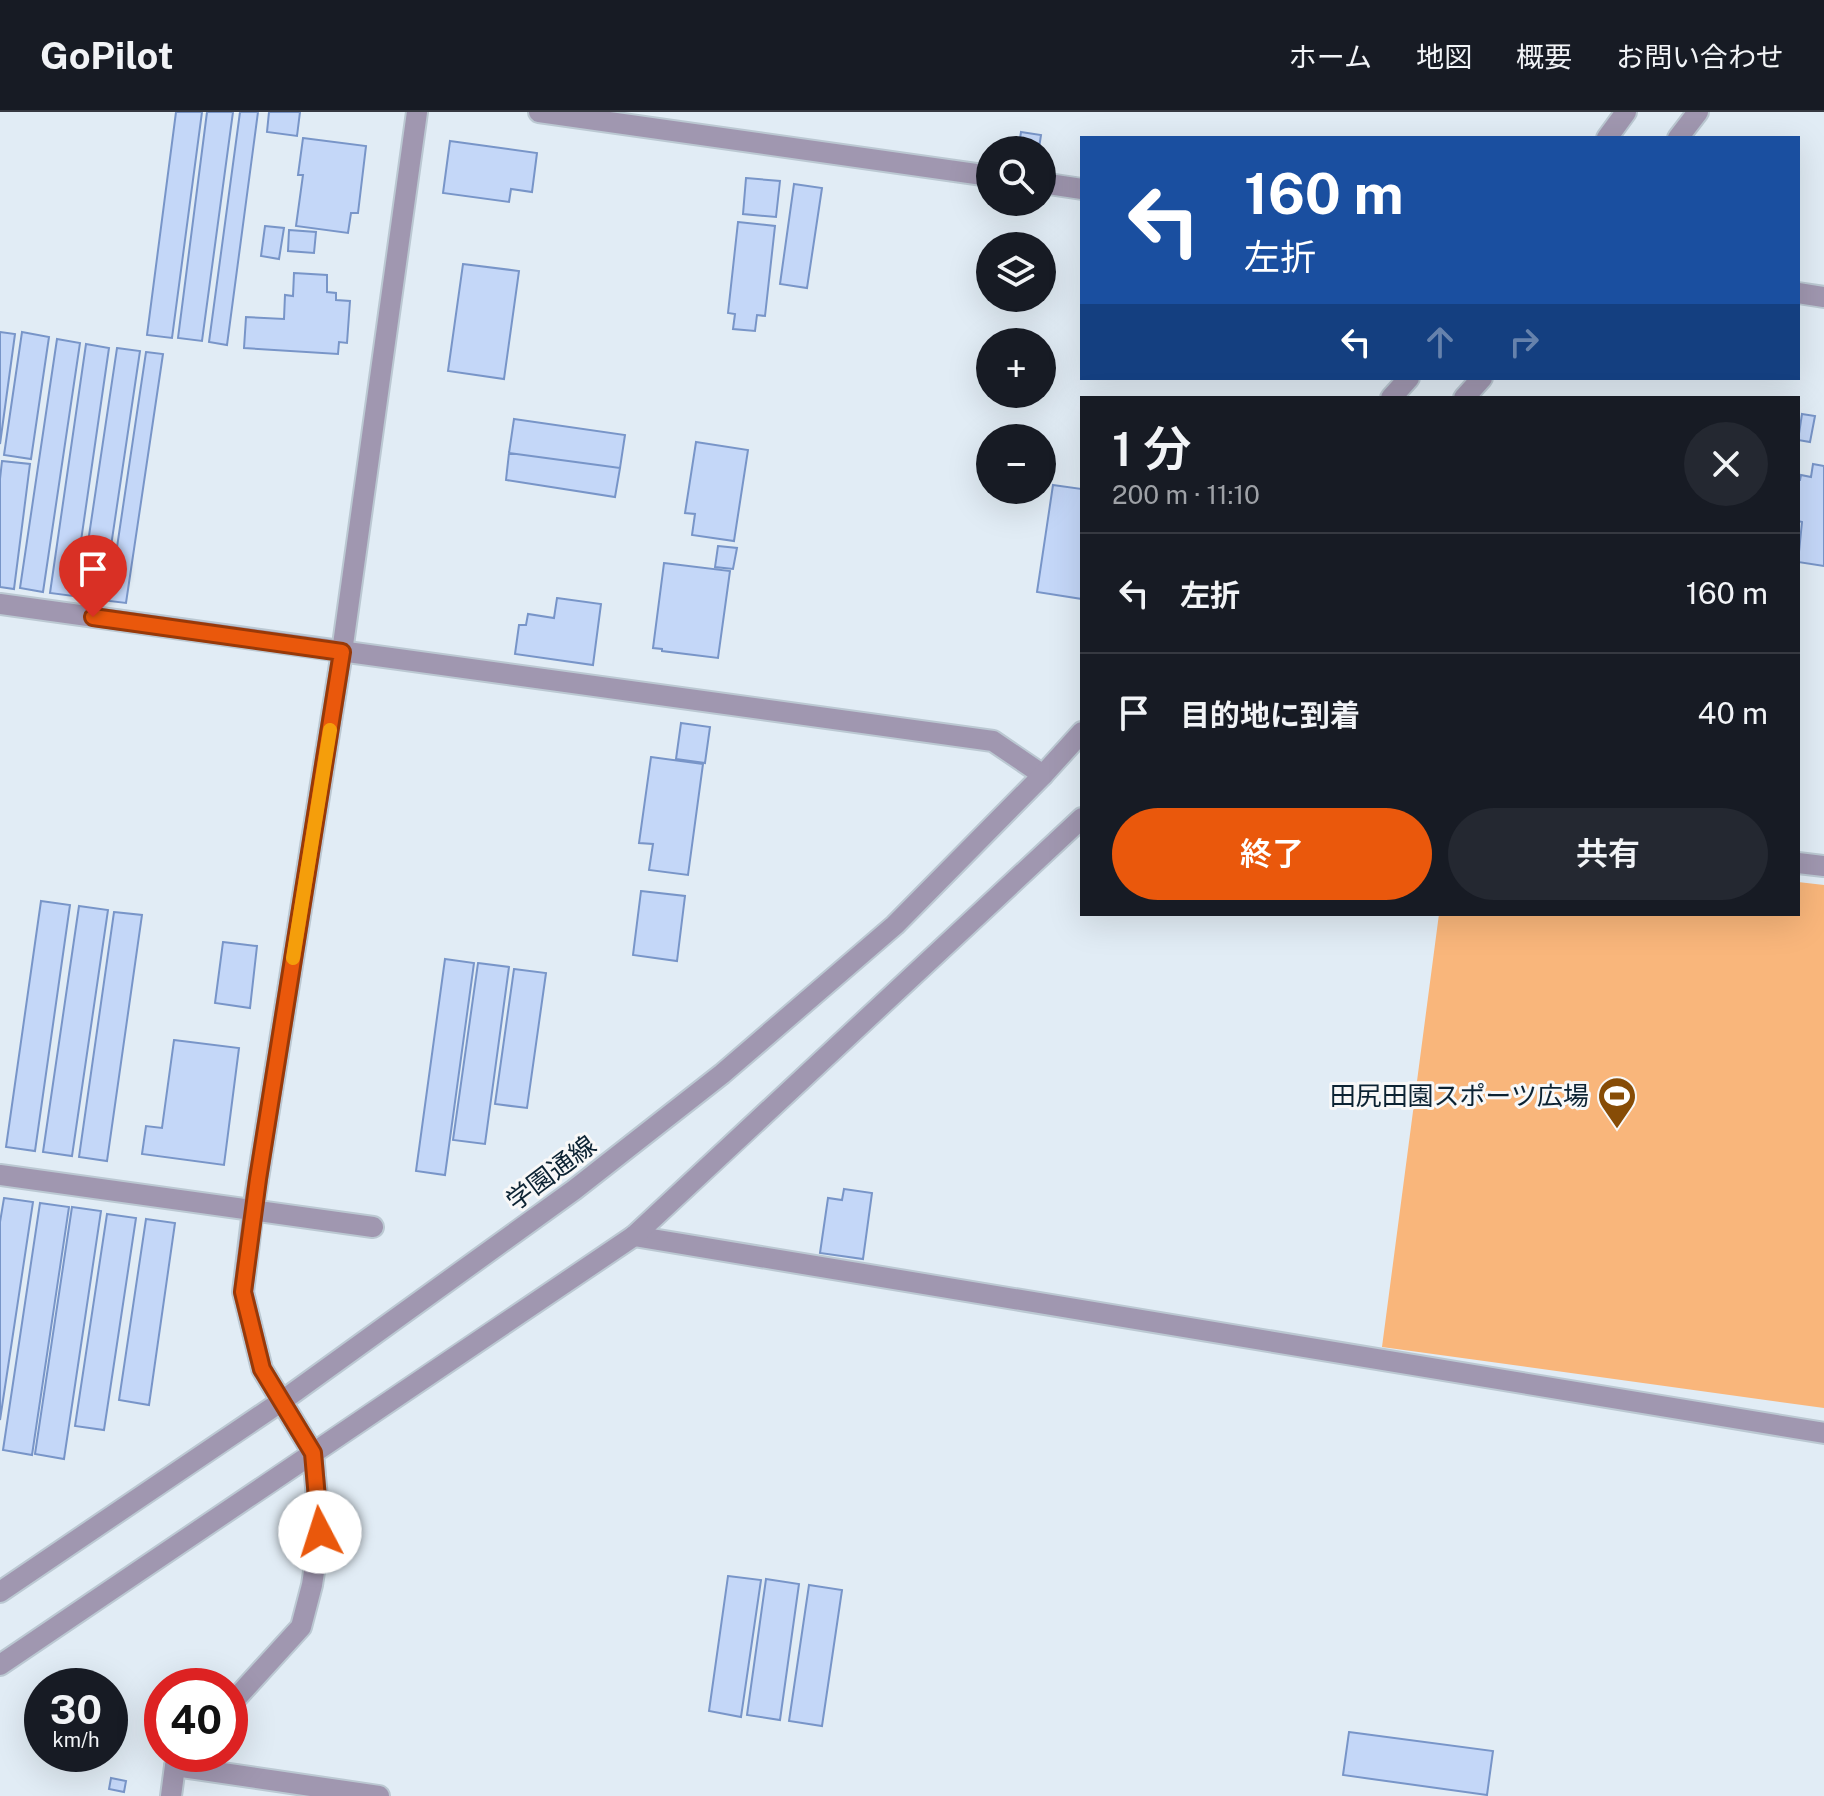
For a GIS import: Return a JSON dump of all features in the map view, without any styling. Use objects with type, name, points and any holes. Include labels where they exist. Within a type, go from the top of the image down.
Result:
[{"type":"street","points":[[248,1685],[301,1627],[312,1585],[320,1532],[313,1453],[262,1369],[243,1292],[253,1210],[342,652],[417,112]]},
{"type":"street","points":[[539,112],[976,174]]},
{"type":"street","points":[[1608,136],[1626,112]]},
{"type":"street","points":[[1680,136],[1698,112]]},
{"type":"street","points":[[1056,185],[1080,189]]},
{"type":"street","points":[[1800,293],[1824,297]]},
{"type":"street","points":[[1393,396],[1407,380]]},
{"type":"street","points":[[1466,396],[1480,380]]},
{"type":"street","points":[[0,604],[993,741],[1043,775]]},
{"type":"street","name":"学園通線","points":[[0,1592],[282,1401],[574,1190],[722,1074],[895,925],[1080,734]]},
{"type":"street","points":[[0,1665],[634,1236],[1080,820]]},
{"type":"street","points":[[1800,863],[1824,866]]},
{"type":"street","points":[[0,1175],[373,1227]]},
{"type":"street","points":[[634,1236],[1824,1433]]},
{"type":"street","points":[[171,1796],[178,1772]]},
{"type":"street","points":[[247,1772],[379,1796]]},
{"type":"shaded area","name":"田尻田園スポーツ広場","points":[[1800,882],[1824,885],[1824,1408],[1382,1347],[1439,916],[1800,916]]},
{"type":"building","points":[[176,112],[202,112],[172,338],[147,335]]},
{"type":"building","points":[[207,112],[233,112],[202,341],[178,338]]},
{"type":"building","points":[[240,112],[258,112],[227,345],[209,342]]},
{"type":"building","points":[[269,112],[300,112],[297,136],[267,132]]},
{"type":"building","points":[[1021,132],[1041,135],[1041,136],[1020,136]]},
{"type":"building","points":[[303,138],[366,146],[358,213],[351,213],[348,233],[296,226],[303,175],[298,175]]},
{"type":"building","points":[[450,141],[537,153],[532,192],[511,189],[509,202],[443,193]]},
{"type":"building","points":[[746,178],[780,181],[776,217],[743,214]]},
{"type":"building","points":[[794,184],[822,188],[807,288],[780,284]]},
{"type":"building","points":[[738,222],[775,226],[765,316],[757,315],[755,331],[733,329],[735,314],[728,313]]},
{"type":"building","points":[[265,226],[284,228],[279,259],[261,256]]},
{"type":"building","points":[[289,230],[316,232],[314,253],[288,251]]},
{"type":"building","points":[[463,264],[519,271],[504,379],[448,371]]},
{"type":"building","points":[[294,273],[327,275],[327,292],[336,293],[336,300],[350,301],[347,343],[339,342],[338,354],[244,348],[246,317],[284,319],[285,295],[293,296]]},
{"type":"building","points":[[0,332],[15,334],[0,444]]},
{"type":"building","points":[[22,332],[49,337],[31,459],[4,455]]},
{"type":"building","points":[[57,339],[80,343],[43,592],[20,588]]},
{"type":"building","points":[[86,344],[109,348],[73,596],[50,593]]},
{"type":"building","points":[[117,348],[140,351],[103,600],[80,596]]},
{"type":"building","points":[[146,352],[163,354],[126,603],[109,601]]},
{"type":"building","points":[[1802,414],[1815,416],[1810,442],[1800,440]]},
{"type":"building","points":[[514,419],[625,435],[620,468],[509,453]]},
{"type":"building","points":[[696,442],[748,450],[734,541],[692,535],[695,514],[685,513]]},
{"type":"building","points":[[509,453],[620,468],[615,497],[506,480]]},
{"type":"building","points":[[2,461],[30,464],[14,589],[0,587]]},
{"type":"building","points":[[1813,464],[1824,466],[1824,566],[1800,562],[1800,480],[1801,475],[1811,477]]},
{"type":"building","points":[[1056,485],[1080,489],[1080,599],[1037,592],[1050,504],[1056,504]]},
{"type":"building","points":[[718,546],[737,548],[733,569],[715,567]]},
{"type":"building","points":[[664,563],[730,571],[718,658],[653,648]]},
{"type":"building","points":[[557,598],[601,604],[593,665],[515,654],[519,625],[526,625],[528,614],[554,618]]},
{"type":"building","points":[[681,723],[710,727],[705,763],[676,759]]},
{"type":"building","points":[[651,757],[703,764],[688,875],[649,870],[653,844],[639,843]]},
{"type":"building","points":[[641,891],[685,896],[677,961],[633,955]]},
{"type":"building","points":[[41,901],[70,905],[35,1151],[6,1147]]},
{"type":"building","points":[[79,906],[108,910],[72,1156],[43,1152]]},
{"type":"building","points":[[114,912],[142,915],[107,1161],[79,1157]]},
{"type":"building","points":[[223,942],[257,946],[250,1008],[215,1003]]},
{"type":"building","points":[[445,959],[474,963],[445,1175],[416,1171]]},
{"type":"building","points":[[478,963],[509,967],[485,1144],[453,1140]]},
{"type":"building","points":[[514,969],[546,973],[527,1108],[495,1104]]},
{"type":"building","points":[[174,1040],[239,1048],[224,1165],[142,1154],[146,1126],[162,1128]]},
{"type":"building","points":[[844,1189],[872,1193],[863,1259],[820,1253],[828,1198],[842,1200]]},
{"type":"building","points":[[4,1198],[33,1202],[0,1420],[0,1222]]},
{"type":"building","points":[[40,1203],[69,1207],[32,1455],[3,1450]]},
{"type":"building","points":[[72,1207],[101,1211],[64,1459],[35,1454]]},
{"type":"building","points":[[107,1214],[136,1218],[104,1430],[75,1426]]},
{"type":"building","points":[[146,1219],[175,1223],[149,1405],[119,1400]]},
{"type":"building","points":[[728,1576],[761,1580],[741,1717],[709,1711]]},
{"type":"building","points":[[766,1579],[799,1584],[780,1720],[747,1715]]},
{"type":"building","points":[[809,1585],[842,1590],[822,1726],[789,1721]]},
{"type":"building","points":[[1349,1732],[1493,1751],[1487,1795],[1343,1775]]},
{"type":"building","points":[[111,1778],[126,1781],[124,1792],[109,1789]]},
{"type":"slow traffic","points":[[293,958],[330,730]]},
{"type":"place","name":"田尻田園スポーツ広場","points":[[1617,1130]]},
{"type":"route","points":[[93,617],[342,652],[258,1179],[243,1292],[262,1369],[313,1453],[320,1532]]}]
